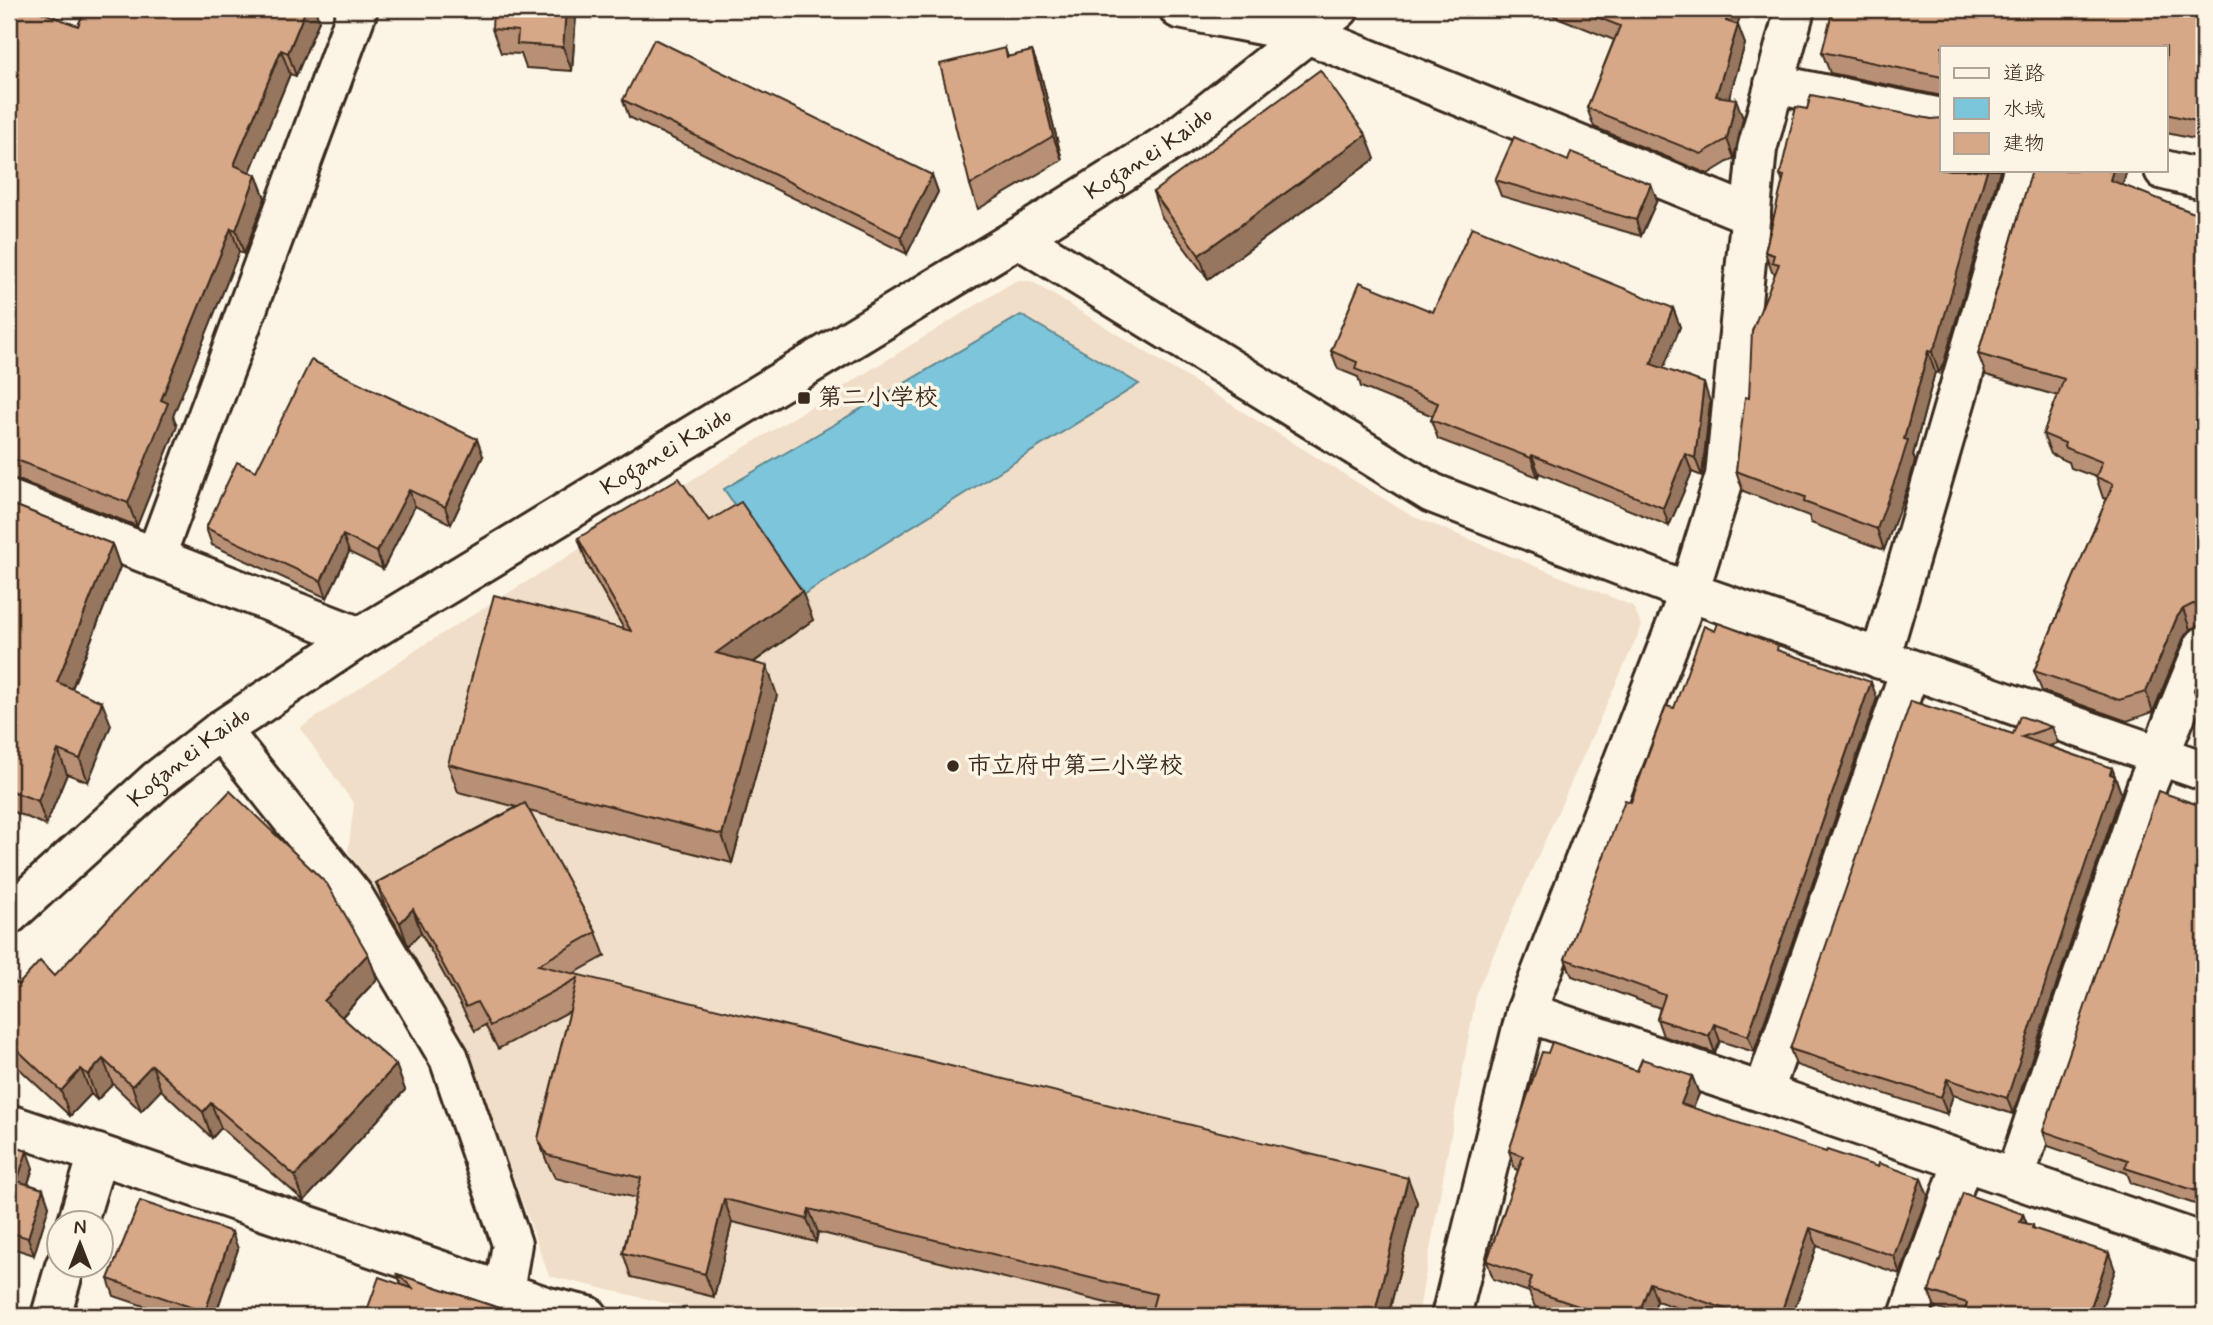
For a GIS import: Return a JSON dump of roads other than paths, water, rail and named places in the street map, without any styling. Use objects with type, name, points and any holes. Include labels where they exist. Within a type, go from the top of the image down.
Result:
[{"type":"street","points":[[155,558],[358,9]]},
{"type":"street","points":[[1180,9],[1307,34],[1751,215]]},
{"type":"street","name":"Koganei Kaido","points":[[9,915],[148,788],[221,730],[360,637],[1018,238],[1175,139],[1339,9]]},
{"type":"street","points":[[1451,1316],[1526,1012],[1689,593],[1725,476],[1757,149],[1795,9]]},
{"type":"street","points":[[1774,84],[1940,118]]},
{"type":"street","points":[[2168,171],[2204,180]]},
{"type":"street","points":[[1764,1091],[1895,665],[2022,172]]},
{"type":"street","points":[[1018,238],[1432,493],[1689,593],[2204,771]]},
{"type":"street","points":[[9,500],[360,637]]},
{"type":"street","points":[[2015,1177],[2146,788],[2204,646]]},
{"type":"street","points":[[221,730],[354,897],[449,1058],[512,1244],[504,1292]]},
{"type":"street","points":[[1526,1012],[2204,1243]]},
{"type":"street","points":[[9,1124],[504,1292],[546,1311],[588,1316]]},
{"type":"street","points":[[81,1210],[98,1154]]},
{"type":"street","points":[[1909,1316],[1963,1161]]},
{"type":"street","points":[[51,1316],[61,1280]]},
{"type":"water","points":[[1021,315],[1139,384],[798,598],[724,489]]},
{"type":"place","name":"第二小学校","points":[[804,398]]},
{"type":"place","name":"市立府中第二小学校","points":[[953,766]]}]
